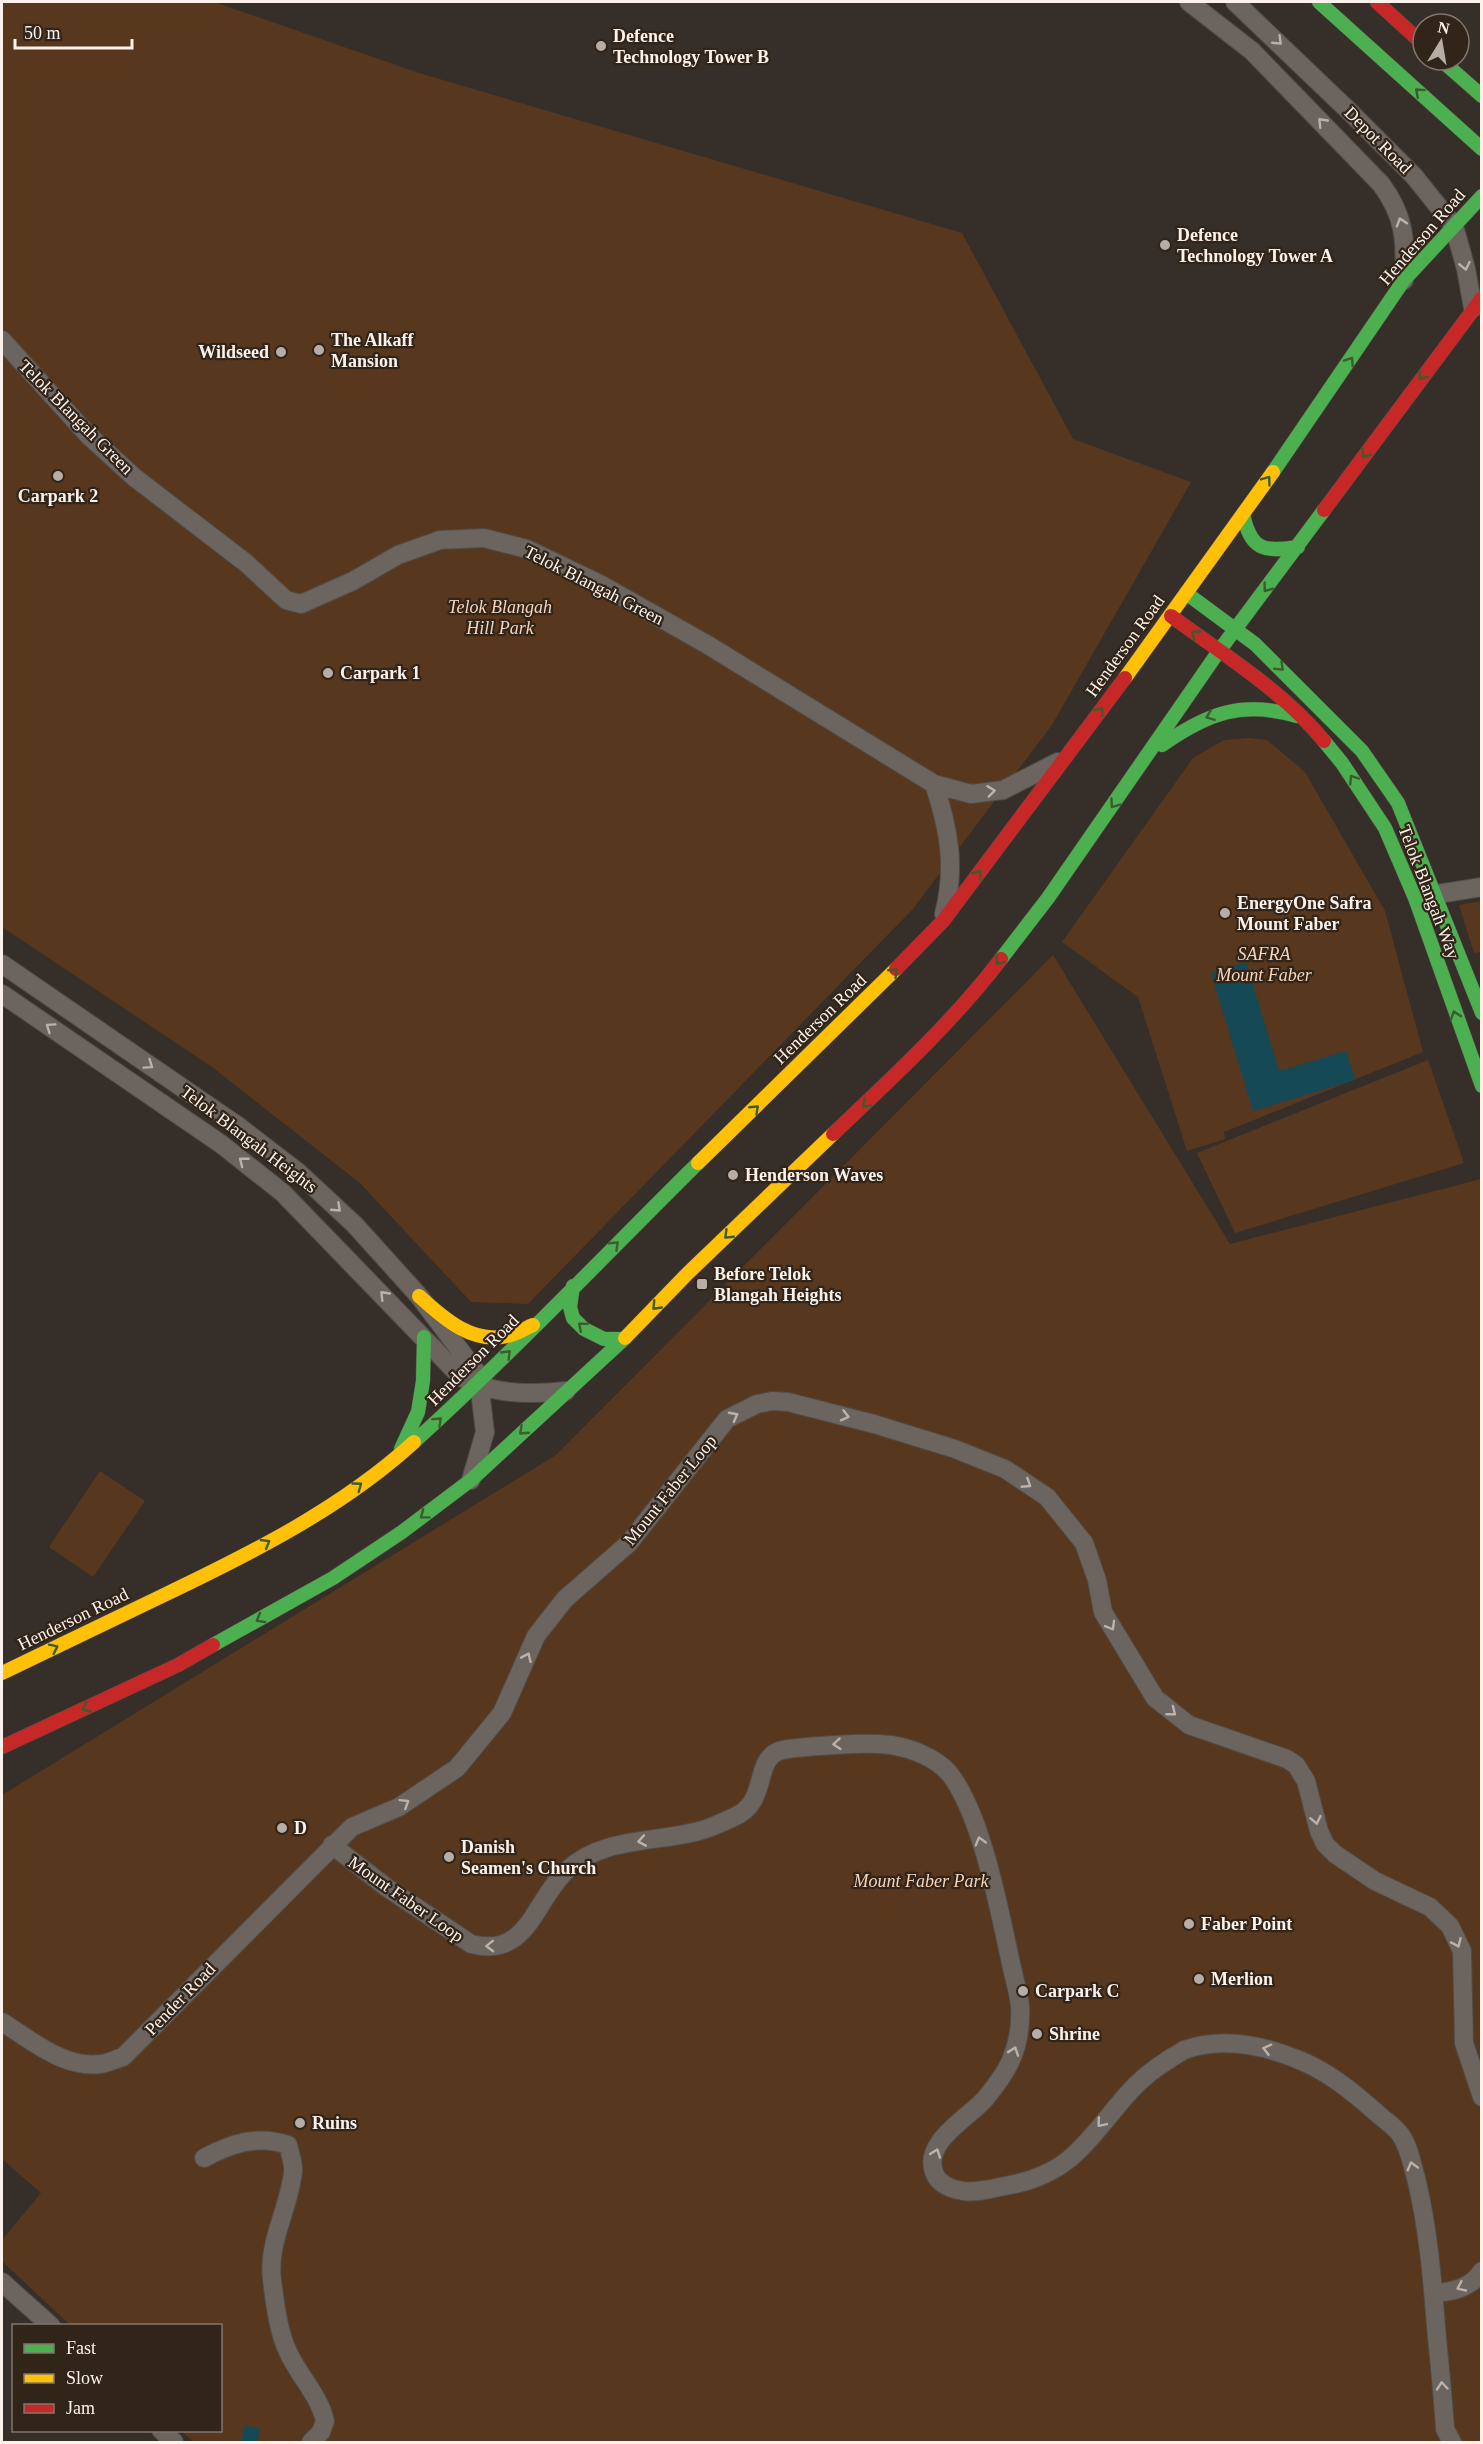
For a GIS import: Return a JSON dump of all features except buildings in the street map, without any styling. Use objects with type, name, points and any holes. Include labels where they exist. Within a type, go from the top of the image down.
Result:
[{"type":"main road","points":[[1319,2],[1482,149]]},
{"type":"main road","points":[[1377,2],[1411,33]]},
{"type":"main road","points":[[1455,72],[1482,96]]},
{"type":"main road","name":"Henderson Road","points":[[2,1673],[235,1561],[325,1509],[398,1457],[478,1384],[573,1286],[906,960],[943,921],[1171,616],[1324,401],[1404,280],[1480,197]]},
{"type":"main road","points":[[2,1747],[178,1665],[333,1578],[402,1532],[471,1480],[566,1390],[624,1339],[688,1273],[893,1077],[983,982],[1048,898],[1219,651],[1477,303]]},
{"type":"main road","points":[[1243,514],[1245,533],[1253,544],[1272,550],[1298,547]]},
{"type":"main road","name":"Telok Blangah Way","points":[[1186,593],[1236,629],[1301,688],[1362,751],[1398,803],[1482,1013]]},
{"type":"main road","name":"Telok Blangah Way","points":[[1171,616],[1307,720],[1342,763],[1385,828],[1415,898],[1482,1086]]},
{"type":"main road","points":[[1147,756],[1194,722],[1226,710],[1258,707],[1282,711],[1307,720]]},
{"type":"main road","points":[[573,1286],[570,1307],[573,1318],[584,1329],[604,1340],[624,1339]]},
{"type":"main road","points":[[419,1296],[453,1327],[478,1335],[507,1336],[536,1323]]},
{"type":"main road","points":[[398,1457],[418,1412],[423,1381],[424,1337]]},
{"type":"street","name":"Depot Road","points":[[1189,2],[1252,51],[1381,184],[1394,202],[1404,230],[1404,280]]},
{"type":"street","name":"Depot Road","points":[[1235,2],[1414,176],[1454,226],[1477,303]]},
{"type":"street","name":"Telok Blangah Green","points":[[2,340],[88,435],[134,477],[246,563],[286,600],[301,604],[353,581],[398,555],[440,540],[484,538],[527,549],[600,584],[708,645],[934,784],[971,794],[1003,790],[1065,758]]},
{"type":"street","points":[[934,784],[947,822],[949,844],[950,885],[943,921]]},
{"type":"street","points":[[1415,898],[1482,887]]},
{"type":"street","name":"Telok Blangah Heights","points":[[2,964],[238,1126],[299,1173],[355,1226],[419,1296],[478,1374],[485,1432],[471,1480]]},
{"type":"street","name":"Telok Blangah Heights","points":[[2,994],[221,1143],[283,1193],[461,1377],[510,1392],[536,1394],[566,1390]]},
{"type":"street","name":"Mount Faber Loop","points":[[1452,2442],[1445,2429],[1435,2293],[1426,2217],[1410,2157],[1400,2132],[1349,2089],[1311,2064],[1270,2049],[1244,2043],[1224,2043],[1183,2051],[1148,2073],[1122,2098],[1076,2153],[1055,2169],[1022,2183],[975,2192],[957,2190],[940,2182],[934,2174],[933,2155],[937,2146],[984,2101],[1009,2066],[1017,2044],[1020,2007],[999,1908],[973,1818],[962,1793],[946,1770],[931,1758],[896,1746],[851,1743],[776,1752],[766,1762],[756,1797],[749,1809],[740,1815],[699,1831],[611,1846],[584,1857],[563,1873],[523,1931],[512,1941],[499,1946],[485,1948],[471,1944],[386,1887],[332,1845],[352,1827],[399,1808],[457,1768],[502,1713],[536,1636],[565,1599],[629,1544],[727,1419],[757,1404],[772,1401],[788,1402],[874,1424],[955,1449],[1005,1469],[1047,1497],[1084,1543],[1097,1580],[1103,1612],[1155,1698],[1189,1725],[1287,1759],[1296,1765],[1306,1781],[1318,1831],[1325,1844],[1335,1854],[1375,1881],[1430,1907],[1450,1926],[1462,1951],[1464,2043],[1482,2097]]},
{"type":"street","name":"Pender Road","points":[[2,2022],[54,2055],[77,2063],[101,2064],[123,2057],[332,1845]]},
{"type":"street","points":[[204,2158],[218,2150],[250,2140],[270,2140],[288,2145],[294,2170],[270,2256],[272,2280],[284,2341],[289,2355],[321,2407],[326,2421],[321,2432],[311,2442]]},
{"type":"street","points":[[1435,2293],[1458,2290],[1478,2278],[1482,2271]]},
{"type":"street","points":[[2,2282],[50,2324]]},
{"type":"green space","name":"Telok Blangah Hill Park","points":[[2,2],[214,2],[419,73],[962,233],[1073,439],[1191,482],[1052,725],[912,910],[528,1304],[471,1302],[360,1183],[212,1067],[2,927]]},
{"type":"green space","name":"SAFRA Mount Faber","points":[[1249,738],[1267,740],[1305,772],[1385,911],[1423,1052],[1224,1132],[1225,1139],[1187,1151],[1138,997],[1062,942],[1193,758],[1224,740]]},
{"type":"green space","points":[[1481,901],[1481,952],[1474,953],[1459,905]]},
{"type":"green space","name":"Mount Faber Park","points":[[1053,955],[1230,1244],[1481,1179],[1481,2442],[194,2442],[182,2432],[222,2432],[222,2324],[69,2324],[2,2261],[2,2240],[41,2193],[2,2159],[2,1795],[556,1455]]},
{"type":"green space","points":[[1428,1060],[1464,1163],[1235,1233],[1197,1153]]},
{"type":"green space","points":[[100,1471],[145,1501],[93,1577],[49,1547]]},
{"type":"water","points":[[1246,962],[1279,1071],[1346,1051],[1355,1080],[1253,1111],[1211,973]]},
{"type":"water","points":[[245,2425],[260,2429],[257,2442],[241,2442]]},
{"type":"traffic: fast","points":[[1319,2],[1482,149]]},
{"type":"traffic: fast","points":[[1455,72],[1482,96]]},
{"type":"traffic: fast","points":[[1273,472],[1404,280],[1482,196]]},
{"type":"traffic: fast","points":[[1001,959],[1048,898],[1219,651],[1324,510]]},
{"type":"traffic: fast","points":[[1243,514],[1250,535],[1261,546],[1268,549],[1298,547]]},
{"type":"traffic: fast","points":[[1186,593],[1255,644],[1362,751],[1398,803],[1482,1013]]},
{"type":"traffic: fast","points":[[1162,745],[1195,725],[1226,713],[1259,709],[1297,716]]},
{"type":"traffic: fast","points":[[1324,741],[1342,763],[1385,828],[1415,898],[1482,1086]]},
{"type":"traffic: fast","points":[[414,1442],[522,1339],[698,1163]]},
{"type":"traffic: fast","points":[[573,1286],[570,1307],[573,1318],[584,1329],[604,1339],[624,1339]]},
{"type":"traffic: fast","points":[[401,1449],[418,1412],[423,1381],[424,1337]]},
{"type":"traffic: fast","points":[[213,1645],[333,1578],[402,1532],[471,1480],[625,1338]]},
{"type":"traffic: slow","points":[[1125,678],[1273,472]]},
{"type":"traffic: slow","points":[[698,1163],[896,969]]},
{"type":"traffic: slow","points":[[625,1338],[688,1273],[833,1134]]},
{"type":"traffic: slow","points":[[419,1296],[449,1321],[472,1334],[485,1337],[511,1335],[533,1325]]},
{"type":"traffic: slow","points":[[2,1673],[195,1580],[294,1528],[357,1488],[414,1442]]},
{"type":"traffic: jam","points":[[1377,2],[1411,33]]},
{"type":"traffic: jam","points":[[1324,510],[1482,298]]},
{"type":"traffic: jam","points":[[1171,616],[1271,689],[1324,741]]},
{"type":"traffic: jam","points":[[896,969],[943,921],[1125,678]]},
{"type":"traffic: jam","points":[[833,1134],[942,1028],[1001,959]]},
{"type":"traffic: jam","points":[[2,1747],[178,1665],[213,1645]]},
{"type":"place","name":"Defence Technology Tower B","points":[[601,46]]},
{"type":"place","name":"Defence Technology Tower A","points":[[1165,245]]},
{"type":"place","name":"The Alkaff Mansion","points":[[319,350]]},
{"type":"place","name":"Wildseed","points":[[281,352]]},
{"type":"place","name":"Carpark 2","points":[[58,476]]},
{"type":"place","name":"Carpark 1","points":[[328,673]]},
{"type":"place","name":"EnergyOne Safra Mount Faber","points":[[1225,913]]},
{"type":"place","name":"Henderson Waves","points":[[733,1175]]},
{"type":"place","name":"Before Telok Blangah Heights","points":[[702,1284]]},
{"type":"place","name":"D","points":[[282,1828]]},
{"type":"place","name":"Danish Seamen's Church","points":[[449,1857]]},
{"type":"place","name":"Faber Point","points":[[1189,1924]]},
{"type":"place","name":"Merlion","points":[[1199,1979]]},
{"type":"place","name":"Carpark C","points":[[1023,1991]]},
{"type":"place","name":"Shrine","points":[[1037,2034]]},
{"type":"place","name":"Ruins","points":[[300,2123]]}]
